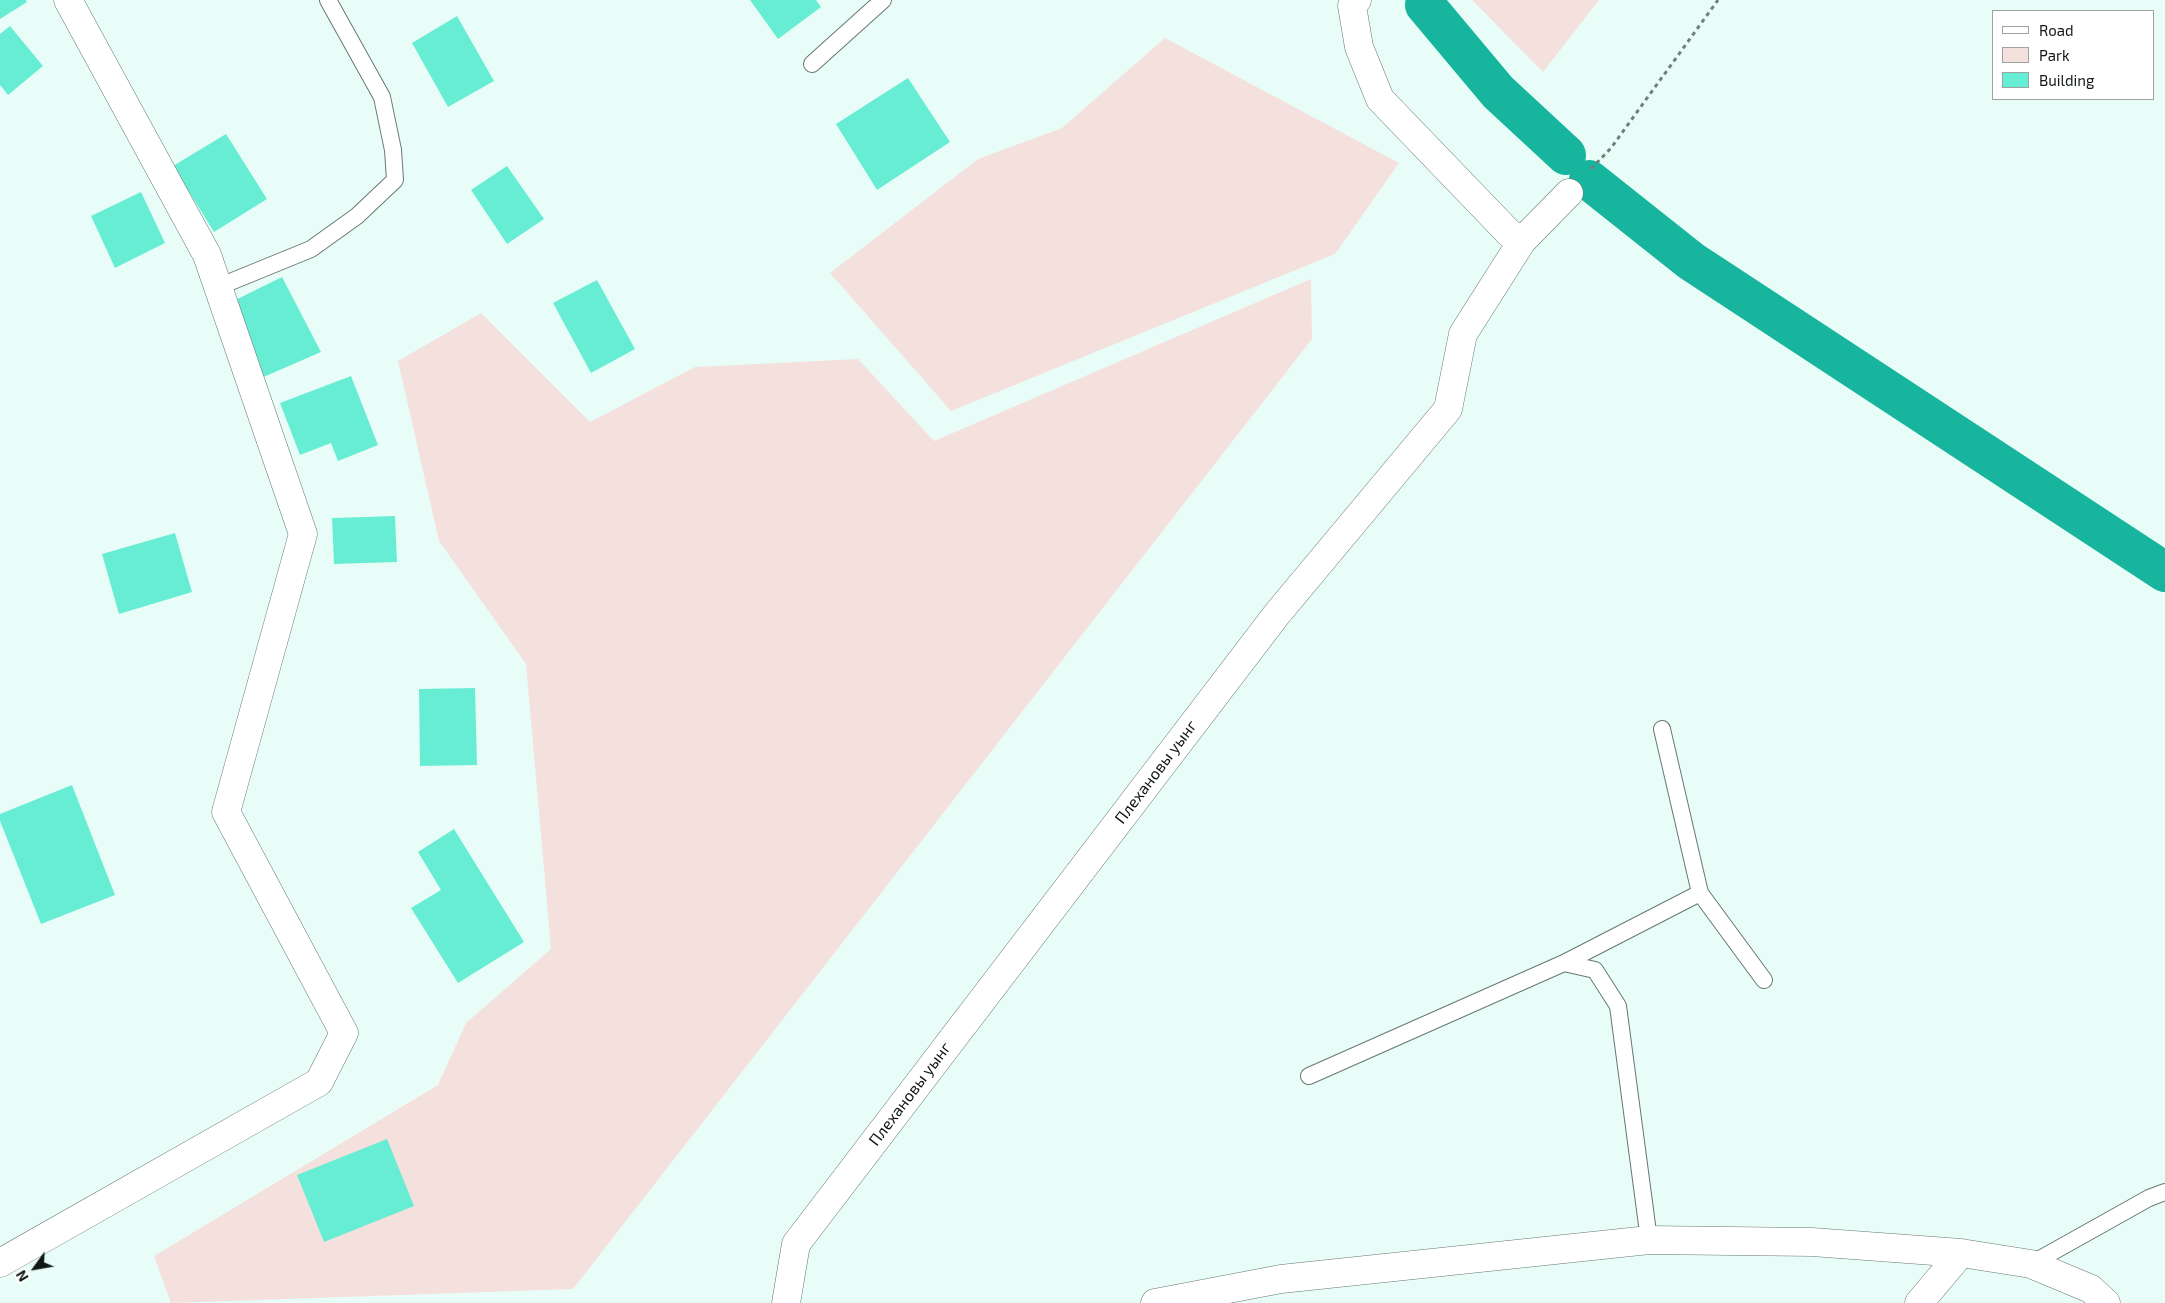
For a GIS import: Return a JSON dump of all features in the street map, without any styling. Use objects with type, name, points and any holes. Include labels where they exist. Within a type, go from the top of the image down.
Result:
[{"type":"street","points":[[0,1263],[319,1082],[344,1033],[226,812],[303,534],[207,255],[68,0]]},
{"type":"street","points":[[1357,0],[1352,6],[1359,47],[1380,99],[1509,234],[1522,241]]},
{"type":"street","name":"Плехановы уынг","points":[[786,1303],[796,1244],[1277,614],[1448,409],[1463,334],[1522,241],[1569,193]]},
{"type":"street","points":[[1155,1303],[1281,1279],[1649,1240],[1812,1242],[1961,1253],[2031,1264],[2091,1289],[2106,1303]]},
{"type":"street","points":[[1919,1303],[1961,1253]]},
{"type":"lane","points":[[218,287],[310,250],[357,216],[395,180],[393,150],[382,97],[328,0]]},
{"type":"lane","points":[[812,64],[883,0]]},
{"type":"lane","points":[[1662,729],[1700,893],[1764,980]]},
{"type":"lane","points":[[1309,1076],[1564,963],[1700,893]]},
{"type":"lane","points":[[1564,963],[1595,970],[1618,1006],[1649,1240]]},
{"type":"lane","points":[[2031,1264],[2150,1198],[2165,1192]]},
{"type":"path","points":[[1611,148],[1718,0]]},
{"type":"green space","points":[[1472,0],[1599,0],[1543,72]]},
{"type":"green space","points":[[1165,38],[1399,163],[1335,254],[951,411],[830,273],[978,159],[1062,128]]},
{"type":"green space","points":[[1311,279],[1312,339],[573,1289],[171,1303],[154,1256],[438,1085],[466,1023],[551,949],[526,664],[439,541],[398,361],[481,313],[590,422],[695,367],[858,359],[934,441]]},
{"type":"building","points":[[0,0],[26,0],[27,2],[0,19]]},
{"type":"building","points":[[750,0],[816,0],[821,7],[778,39]]},
{"type":"building","points":[[457,16],[494,81],[448,107],[412,43]]},
{"type":"building","points":[[10,26],[43,66],[8,95],[0,85],[0,34]]},
{"type":"building","points":[[908,78],[950,142],[877,190],[836,124]]},
{"type":"building","points":[[226,134],[267,199],[214,232],[173,166]]},
{"type":"building","points":[[507,166],[544,219],[507,244],[471,190]]},
{"type":"building","points":[[141,192],[165,243],[115,268],[91,216]]},
{"type":"building","points":[[282,277],[321,352],[252,382],[215,310]]},
{"type":"building","points":[[597,280],[635,349],[591,373],[553,303]]},
{"type":"building","points":[[351,376],[378,445],[338,461],[331,443],[300,455],[280,403]]},
{"type":"building","points":[[395,516],[397,562],[334,564],[332,518]]},
{"type":"building","points":[[175,533],[192,592],[119,614],[102,554]]},
{"type":"building","points":[[475,688],[477,765],[420,766],[419,689]]},
{"type":"building","points":[[72,785],[115,895],[41,924],[0,821],[0,814]]},
{"type":"building","points":[[454,829],[524,942],[458,983],[411,908],[441,890],[418,852]]},
{"type":"building","points":[[387,1139],[414,1206],[324,1242],[297,1175]]},
{"type":"waterway","points":[[1425,5],[1498,92],[1566,155]]},
{"type":"waterway","points":[[1589,180],[1691,261],[2165,572]]}]
